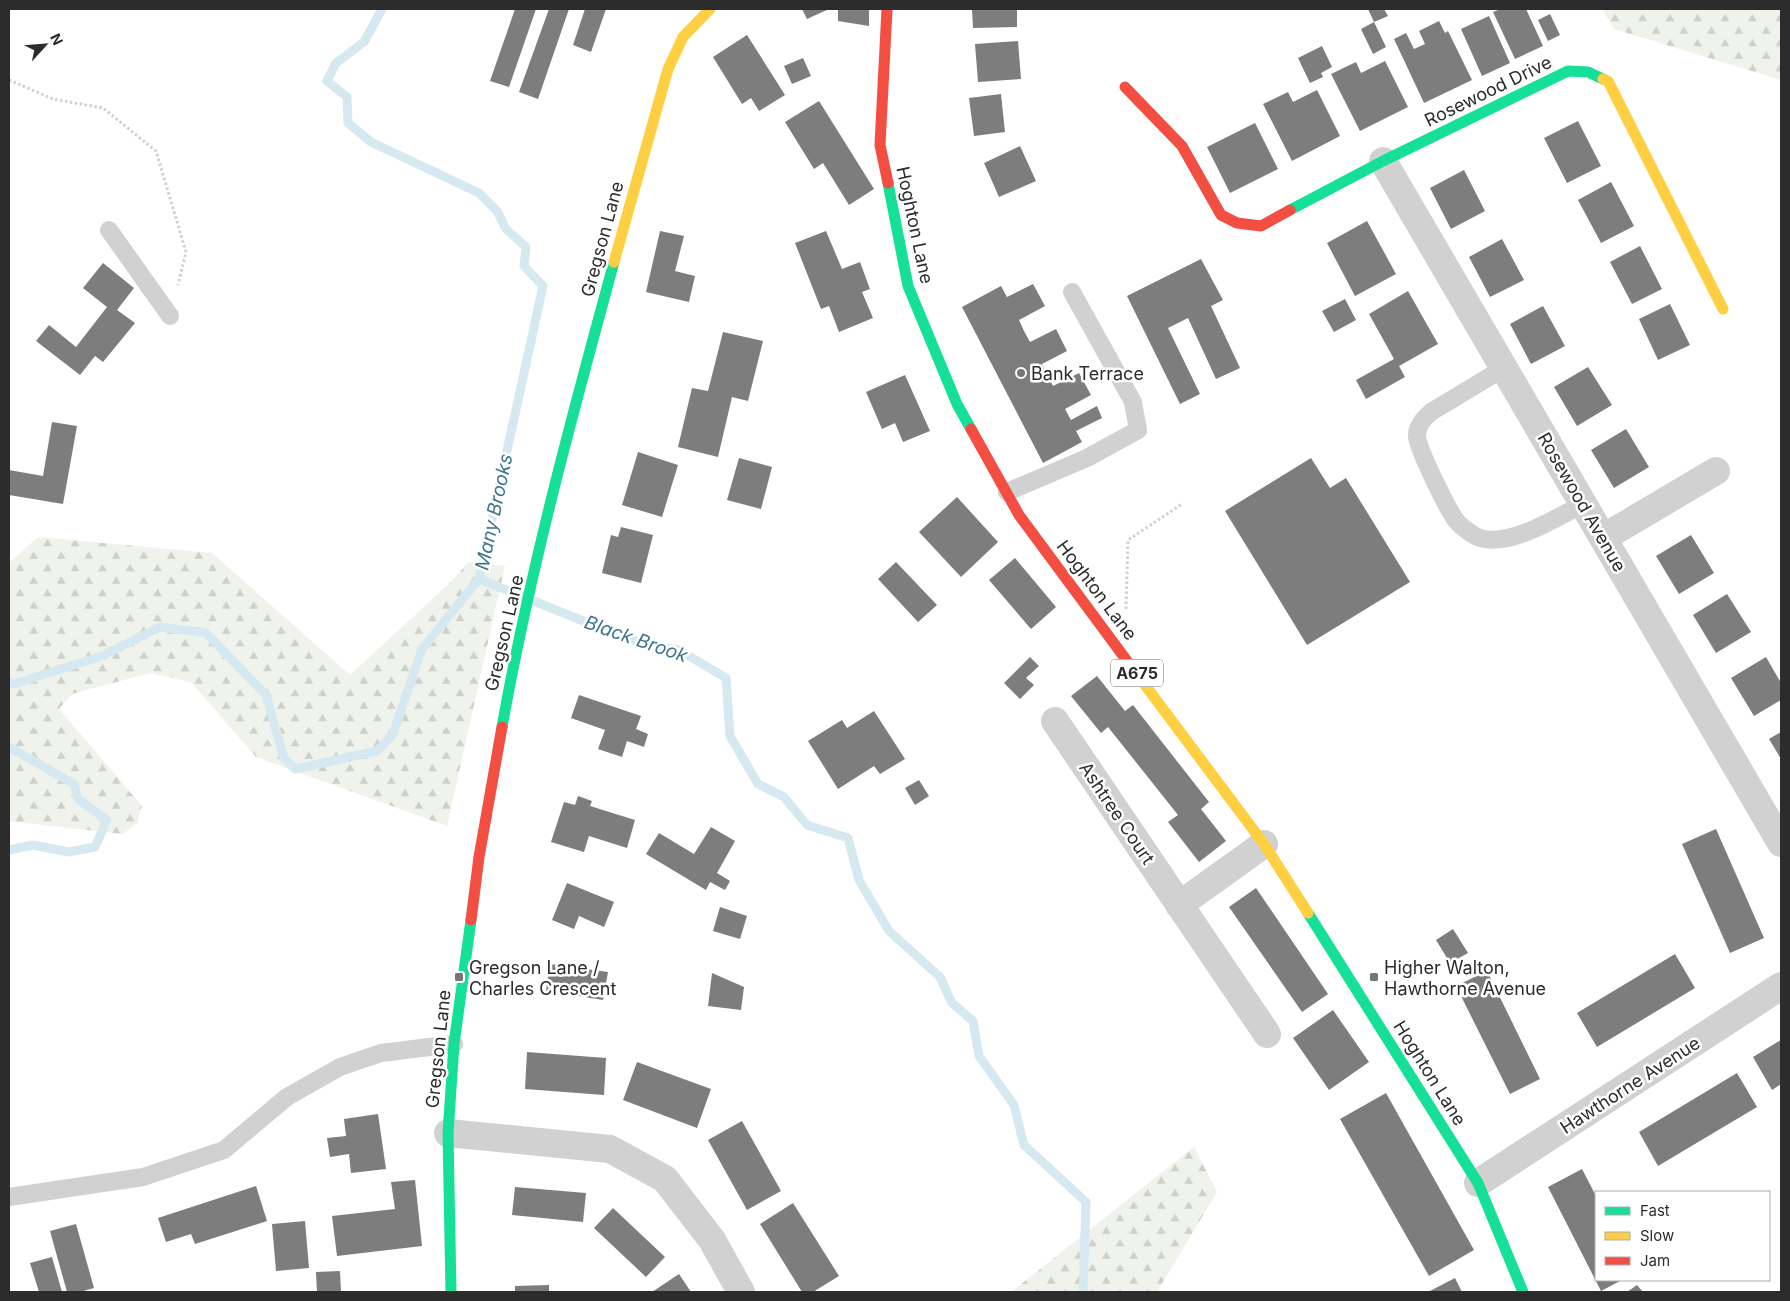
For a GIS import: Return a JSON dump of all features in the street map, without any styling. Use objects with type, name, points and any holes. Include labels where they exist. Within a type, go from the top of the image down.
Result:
[{"type":"street","name":"Gregson Lane","points":[[451,1292],[448,1133],[454,1044],[479,857],[510,681],[559,465],[666,77],[674,51],[679,43],[689,28],[710,9]]},
{"type":"street","name":"Hoghton Lane","points":[[888,9],[880,145],[908,286],[957,404],[1020,515],[1264,844],[1383,1029],[1478,1183],[1523,1292]]},
{"type":"street","name":"Rosewood Drive","points":[[1124,87],[1182,146],[1221,215],[1237,223],[1261,226],[1383,162],[1568,71],[1588,72],[1608,81],[1723,309]]},
{"type":"street","name":"Rosewood Avenue","points":[[1383,162],[1781,843]]},
{"type":"street","points":[[1603,538],[1716,470]]},
{"type":"street","name":"Ashtree Court","points":[[1055,721],[1267,1034]]},
{"type":"street","points":[[1179,905],[1264,844]]},
{"type":"street","name":"Hawthorne Avenue","points":[[1478,1183],[1781,986]]},
{"type":"street","points":[[448,1133],[610,1149],[618,1153],[665,1179],[712,1240],[741,1292]]},
{"type":"lane","points":[[109,230],[170,316]]},
{"type":"lane","points":[[1006,492],[1087,458],[1138,430],[1134,402],[1072,292]]},
{"type":"lane","points":[[1504,368],[1431,412],[1422,420],[1419,428],[1417,436],[1422,457],[1457,522],[1479,538],[1498,540],[1532,530],[1583,504]]},
{"type":"lane","points":[[9,1197],[143,1177],[224,1150],[287,1097],[340,1067],[381,1053],[454,1044]]},
{"type":"path","points":[[9,80],[53,99],[103,108],[156,151],[186,252],[170,316]]},
{"type":"path","points":[[1114,642],[1125,632],[1128,540],[1182,504]]},
{"type":"green space","points":[[1602,9],[1781,9],[1781,80],[1614,29]]},
{"type":"green space","points":[[38,537],[212,553],[350,675],[452,581],[468,562],[505,566],[447,826],[256,757],[191,682],[150,673],[72,694],[59,709],[142,806],[137,823],[123,834],[9,821],[9,563]]},
{"type":"green space","points":[[1194,1147],[1217,1192],[1157,1292],[1011,1292]]},
{"type":"building","points":[[515,9],[536,9],[509,87],[490,81]]},
{"type":"building","points":[[549,9],[569,9],[538,99],[519,92]]},
{"type":"building","points":[[585,9],[606,9],[591,52],[573,45]]},
{"type":"building","points":[[802,9],[829,9],[807,19]]},
{"type":"building","points":[[838,9],[869,9],[869,26],[838,21]]},
{"type":"building","points":[[972,9],[1017,9],[1017,27],[973,28]]},
{"type":"building","points":[[1368,9],[1384,9],[1388,16],[1374,22]]},
{"type":"building","points":[[1501,9],[1526,9],[1543,46],[1515,59],[1493,12]]},
{"type":"building","points":[[1550,14],[1560,35],[1548,41],[1538,20]]},
{"type":"building","points":[[1489,16],[1510,63],[1482,76],[1461,29]]},
{"type":"building","points":[[1439,21],[1445,33],[1448,31],[1472,80],[1424,103],[1394,39],[1406,33],[1414,49],[1425,44],[1419,31]]},
{"type":"building","points":[[1374,22],[1386,47],[1373,54],[1361,29]]},
{"type":"building","points":[[747,35],[785,95],[759,111],[751,98],[742,104],[713,57]]},
{"type":"building","points":[[1018,41],[1021,79],[978,82],[975,44]]},
{"type":"building","points":[[1322,46],[1332,67],[1321,73],[1323,77],[1310,83],[1298,58]]},
{"type":"building","points":[[803,58],[811,76],[792,84],[784,66]]},
{"type":"building","points":[[1385,61],[1408,107],[1360,131],[1331,74],[1356,62],[1361,73]]},
{"type":"building","points":[[1317,90],[1340,136],[1292,161],[1263,104],[1288,92],[1293,102]]},
{"type":"building","points":[[1001,94],[1005,132],[974,136],[969,98]]},
{"type":"building","points":[[819,101],[874,189],[849,205],[823,163],[814,169],[785,122]]},
{"type":"building","points":[[1578,121],[1601,166],[1567,183],[1544,138]]},
{"type":"building","points":[[1255,123],[1278,169],[1230,193],[1207,147]]},
{"type":"building","points":[[1020,146],[1036,181],[999,197],[984,163]]},
{"type":"building","points":[[1464,170],[1485,211],[1451,229],[1430,188]]},
{"type":"building","points":[[1611,182],[1634,226],[1601,243],[1578,200]]},
{"type":"building","points":[[1367,221],[1396,274],[1355,296],[1327,243]]},
{"type":"building","points":[[660,231],[684,236],[675,271],[695,276],[689,302],[646,292]]},
{"type":"building","points":[[826,231],[842,269],[860,262],[870,289],[862,292],[873,318],[839,332],[829,306],[821,309],[795,243]]},
{"type":"building","points":[[1502,239],[1524,280],[1490,297],[1469,257]]},
{"type":"building","points":[[1640,246],[1662,289],[1632,304],[1610,262]]},
{"type":"building","points":[[1201,259],[1223,300],[1211,306],[1240,368],[1216,379],[1188,318],[1168,328],[1200,394],[1180,404],[1127,296]]},
{"type":"building","points":[[103,263],[134,288],[117,310],[135,323],[103,362],[95,356],[80,375],[36,341],[49,325],[76,347],[107,307],[83,288]]},
{"type":"building","name":"Bank Terrace","points":[[1033,284],[1045,306],[1019,320],[1024,331],[1030,342],[1056,329],[1067,351],[1042,364],[1053,386],[1079,373],[1091,395],[1065,409],[1071,420],[1097,406],[1102,418],[1076,431],[1082,442],[1043,463],[962,307],[1001,286],[1007,297]]},
{"type":"building","points":[[1408,291],[1438,344],[1399,366],[1405,377],[1366,399],[1356,380],[1394,359],[1369,314]]},
{"type":"building","points":[[1345,299],[1356,320],[1334,332],[1322,311]]},
{"type":"building","points":[[1670,304],[1690,345],[1658,360],[1639,319]]},
{"type":"building","points":[[1543,306],[1565,346],[1531,364],[1510,324]]},
{"type":"building","points":[[723,332],[763,341],[748,401],[732,397],[718,457],[678,447],[692,388],[708,391]]},
{"type":"building","points":[[1588,367],[1612,405],[1577,426],[1554,387]]},
{"type":"building","points":[[905,375],[930,431],[903,442],[895,423],[882,429],[866,392]]},
{"type":"building","points":[[52,422],[77,426],[63,504],[9,495],[9,470],[43,476]]},
{"type":"building","points":[[1626,429],[1649,467],[1614,488],[1591,450]]},
{"type":"building","points":[[638,452],[678,465],[662,517],[622,505]]},
{"type":"building","points":[[739,458],[772,467],[761,509],[727,500]]},
{"type":"building","points":[[1311,458],[1330,488],[1346,478],[1410,582],[1307,645],[1225,511]]},
{"type":"building","points":[[957,497],[998,542],[961,577],[919,532]]},
{"type":"building","points":[[621,527],[653,535],[641,583],[602,573],[611,535],[618,537]]},
{"type":"building","points":[[1691,535],[1714,573],[1679,594],[1656,556]]},
{"type":"building","points":[[1015,558],[1056,607],[1031,629],[989,580]]},
{"type":"building","points":[[896,562],[937,605],[918,622],[878,579]]},
{"type":"building","points":[[1727,594],[1751,632],[1716,653],[1693,615]]},
{"type":"building","points":[[1030,657],[1039,666],[1026,678],[1034,685],[1020,699],[1004,683]]},
{"type":"building","points":[[1766,657],[1781,683],[1781,700],[1754,716],[1731,678]]},
{"type":"building","points":[[1097,676],[1125,711],[1133,705],[1209,802],[1201,809],[1226,841],[1199,862],[1168,822],[1178,815],[1108,727],[1101,733],[1071,696]]},
{"type":"building","points":[[579,695],[641,716],[636,729],[648,734],[644,747],[627,741],[622,757],[598,749],[605,730],[571,718]]},
{"type":"building","points":[[874,711],[905,759],[880,774],[874,766],[838,789],[808,741],[842,720],[847,728]]},
{"type":"building","points":[[1781,732],[1781,759],[1769,739]]},
{"type":"building","points":[[919,780],[929,796],[915,805],[905,788]]},
{"type":"building","points":[[578,796],[592,801],[590,806],[635,820],[627,848],[589,836],[584,852],[551,842],[564,802],[575,805]]},
{"type":"building","points":[[711,827],[735,841],[717,873],[730,881],[725,890],[710,882],[706,890],[646,854],[659,833],[694,854]]},
{"type":"building","points":[[1716,829],[1764,938],[1730,953],[1682,844]]},
{"type":"building","points":[[567,883],[614,902],[604,927],[579,916],[574,929],[552,920]]},
{"type":"building","points":[[1256,888],[1328,994],[1302,1012],[1229,907]]},
{"type":"building","points":[[720,907],[747,916],[740,939],[713,931]]},
{"type":"building","points":[[1453,929],[1468,953],[1450,963],[1436,940]]},
{"type":"building","points":[[1675,954],[1695,988],[1597,1047],[1577,1013]]},
{"type":"building","points":[[550,964],[608,972],[603,1000],[546,991]]},
{"type":"building","points":[[1487,971],[1540,1079],[1510,1094],[1456,986]]},
{"type":"building","points":[[712,973],[744,987],[741,1010],[708,1006]]},
{"type":"building","points":[[1333,1010],[1369,1062],[1329,1090],[1293,1038]]},
{"type":"building","points":[[1781,1040],[1781,1084],[1772,1090],[1753,1057]]},
{"type":"building","points":[[527,1052],[606,1058],[604,1095],[525,1089]]},
{"type":"building","points":[[637,1062],[711,1089],[697,1128],[623,1100]]},
{"type":"building","points":[[1737,1073],[1757,1107],[1658,1166],[1639,1132]]},
{"type":"building","points":[[1386,1093],[1474,1250],[1429,1276],[1340,1119]]},
{"type":"building","points":[[378,1114],[386,1169],[351,1173],[349,1154],[330,1157],[327,1138],[346,1136],[344,1119]]},
{"type":"building","points":[[742,1121],[781,1191],[747,1210],[708,1140]]},
{"type":"building","points":[[1582,1169],[1595,1194],[1595,1279],[1548,1187]]},
{"type":"building","points":[[415,1180],[422,1246],[337,1256],[332,1216],[395,1209],[391,1182]]},
{"type":"building","points":[[256,1186],[267,1221],[195,1244],[191,1234],[166,1242],[158,1218]]},
{"type":"building","points":[[515,1187],[586,1193],[583,1222],[512,1215]]},
{"type":"building","points":[[793,1203],[839,1276],[813,1292],[802,1292],[760,1224]]},
{"type":"building","points":[[613,1208],[665,1257],[646,1277],[594,1228]]},
{"type":"building","points":[[305,1221],[309,1268],[276,1271],[272,1224]]},
{"type":"building","points":[[76,1224],[94,1288],[80,1292],[67,1292],[50,1231]]},
{"type":"building","points":[[52,1257],[62,1292],[39,1292],[30,1263]]},
{"type":"building","points":[[340,1271],[341,1292],[317,1292],[316,1272]]},
{"type":"building","points":[[679,1274],[691,1292],[652,1292]]},
{"type":"building","points":[[1455,1278],[1462,1292],[1428,1292]]},
{"type":"building","points":[[1596,1281],[1620,1281],[1601,1291]]},
{"type":"building","points":[[549,1285],[549,1292],[515,1292],[515,1286]]},
{"type":"building","points":[[1637,1285],[1643,1292],[1627,1292]]},
{"type":"waterway","name":"Many Brooks","points":[[9,682],[14,684],[102,656],[160,627],[206,633],[266,695],[284,758],[295,769],[377,751],[393,734],[422,649],[479,579],[543,286],[524,266],[526,247],[506,229],[497,211],[479,193],[371,142],[348,123],[347,97],[327,81],[336,63],[364,42],[382,9]]},
{"type":"waterway","name":"Black Brook","points":[[479,579],[613,633],[648,645],[679,650],[726,678],[730,736],[758,784],[784,797],[807,825],[848,838],[859,880],[889,931],[940,977],[952,1003],[973,1021],[979,1056],[1014,1105],[1024,1145],[1086,1202],[1083,1292]]},
{"type":"waterway","name":"Many Brooks","points":[[9,747],[74,784],[78,799],[107,820],[95,847],[69,852],[33,845],[9,850]]},
{"type":"traffic: fast","points":[[1290,210],[1383,161],[1568,71],[1588,72],[1603,79]]},
{"type":"traffic: fast","points":[[888,183],[908,286],[957,404],[971,429]]},
{"type":"traffic: fast","points":[[502,727],[525,610],[539,551],[567,435],[614,262]]},
{"type":"traffic: fast","points":[[1308,913],[1478,1183],[1523,1292]]},
{"type":"traffic: fast","points":[[451,1292],[448,1133],[454,1044],[471,920]]},
{"type":"traffic: slow","points":[[614,262],[668,69],[683,37],[710,9]]},
{"type":"traffic: slow","points":[[1603,79],[1608,81],[1723,309]]},
{"type":"traffic: slow","points":[[1133,669],[1264,844],[1308,913]]},
{"type":"traffic: jam","points":[[887,9],[880,145],[888,183]]},
{"type":"traffic: jam","points":[[1125,87],[1182,146],[1221,215],[1237,223],[1261,226],[1290,210]]},
{"type":"traffic: jam","points":[[971,429],[1019,515],[1133,669]]},
{"type":"traffic: jam","points":[[471,920],[479,857],[502,727]]},
{"type":"place","name":"Bank Terrace","points":[[1021,373]]},
{"type":"place","name":"Gregson Lane / Charles Crescent","points":[[459,977]]},
{"type":"place","name":"Higher Walton, Hawthorne Avenue","points":[[1374,977]]}]
